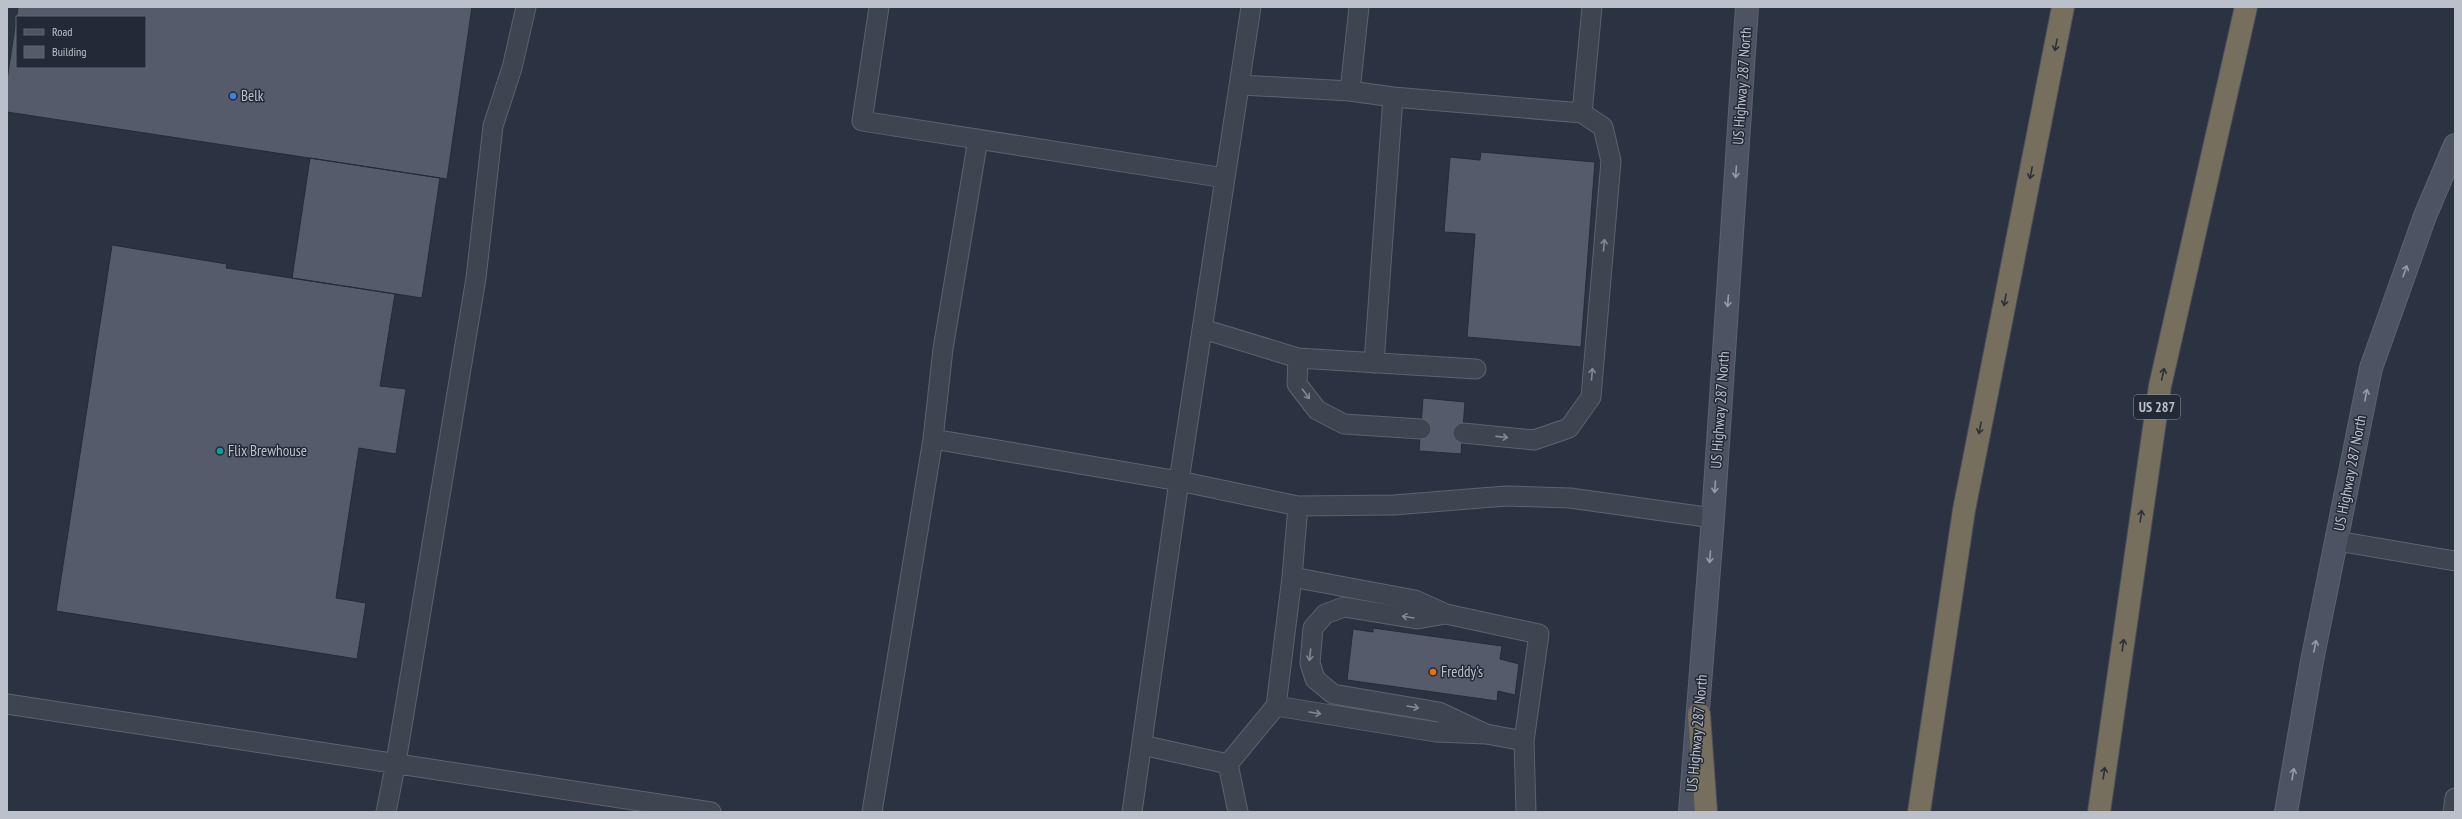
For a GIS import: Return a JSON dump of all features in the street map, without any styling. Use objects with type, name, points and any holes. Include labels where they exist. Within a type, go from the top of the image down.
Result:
[{"type":"highway","points":[[1919,812],[1964,510],[2063,7]]},
{"type":"highway","name":"US 287","points":[[2099,812],[2160,386],[2246,7]]},
{"type":"highway","points":[[1699,714],[1706,812]]},
{"type":"main road","name":"US Highway 287 North","points":[[1690,812],[1699,714],[1713,518],[1747,7]]},
{"type":"main road","name":"US Highway 287 North","points":[[2286,812],[2312,661],[2371,368],[2425,216],[2448,180],[2455,146]]},
{"type":"lane","points":[[386,812],[396,762],[476,278],[493,126],[512,68],[526,7]]},
{"type":"lane","points":[[878,7],[862,121],[1225,178]]},
{"type":"lane","points":[[1132,812],[1179,481],[1225,178],[1241,85],[1251,7]]},
{"type":"lane","points":[[1350,91],[1359,7]]},
{"type":"lane","points":[[1582,113],[1592,7]]},
{"type":"lane","points":[[1241,85],[1350,91],[1582,113],[1603,127],[1611,161],[1591,396],[1569,428],[1534,440],[1463,433]]},
{"type":"lane","points":[[1374,363],[1393,96]]},
{"type":"lane","points":[[872,812],[933,439],[943,349],[978,139]]},
{"type":"lane","points":[[1203,328],[1298,358],[1476,370]]},
{"type":"lane","points":[[1298,358],[1298,384],[1317,410],[1344,424],[1421,429]]},
{"type":"lane","points":[[933,439],[1179,481],[1298,506],[1394,505],[1506,496],[1570,498],[1713,518]]},
{"type":"lane","points":[[1228,764],[1276,706],[1292,577],[1298,506]]},
{"type":"lane","points":[[2337,541],[2455,561]]},
{"type":"lane","points":[[1292,577],[1415,600],[1446,614],[1539,634],[1524,740],[1526,812]]},
{"type":"lane","points":[[1446,614],[1417,619],[1344,607],[1325,614],[1313,628],[1310,663],[1315,678],[1333,694],[1439,712],[1486,734]]},
{"type":"lane","points":[[7,704],[396,762],[711,812]]},
{"type":"lane","points":[[1276,706],[1436,732],[1486,734],[1524,740]]},
{"type":"lane","points":[[1142,745],[1228,764]]},
{"type":"lane","points":[[1228,764],[1238,812]]},
{"type":"lane","points":[[2453,812],[2455,798]]},
{"type":"building","name":"Belk","points":[[18,7],[472,7],[447,179],[7,112],[7,80],[16,20],[16,68],[146,68],[146,16],[17,16]]},
{"type":"building","points":[[1481,152],[1595,162],[1581,347],[1467,337],[1475,234],[1444,232],[1450,157],[1480,160]]},
{"type":"building","points":[[310,158],[440,178],[422,298],[292,278]]},
{"type":"building","name":"Flix Brewhouse","points":[[112,245],[227,264],[226,268],[395,294],[380,386],[406,389],[396,454],[359,448],[336,598],[366,603],[357,659],[56,611]]},
{"type":"building","points":[[1423,398],[1465,402],[1461,454],[1419,451]]},
{"type":"building","name":"Freddy's","points":[[1373,628],[1502,646],[1500,659],[1519,664],[1515,695],[1498,691],[1497,701],[1347,680],[1353,629],[1373,632]]},
{"type":"place","name":"Belk","points":[[233,96]]},
{"type":"place","name":"Flix Brewhouse","points":[[220,451]]},
{"type":"place","name":"Freddy's","points":[[1433,672]]}]
